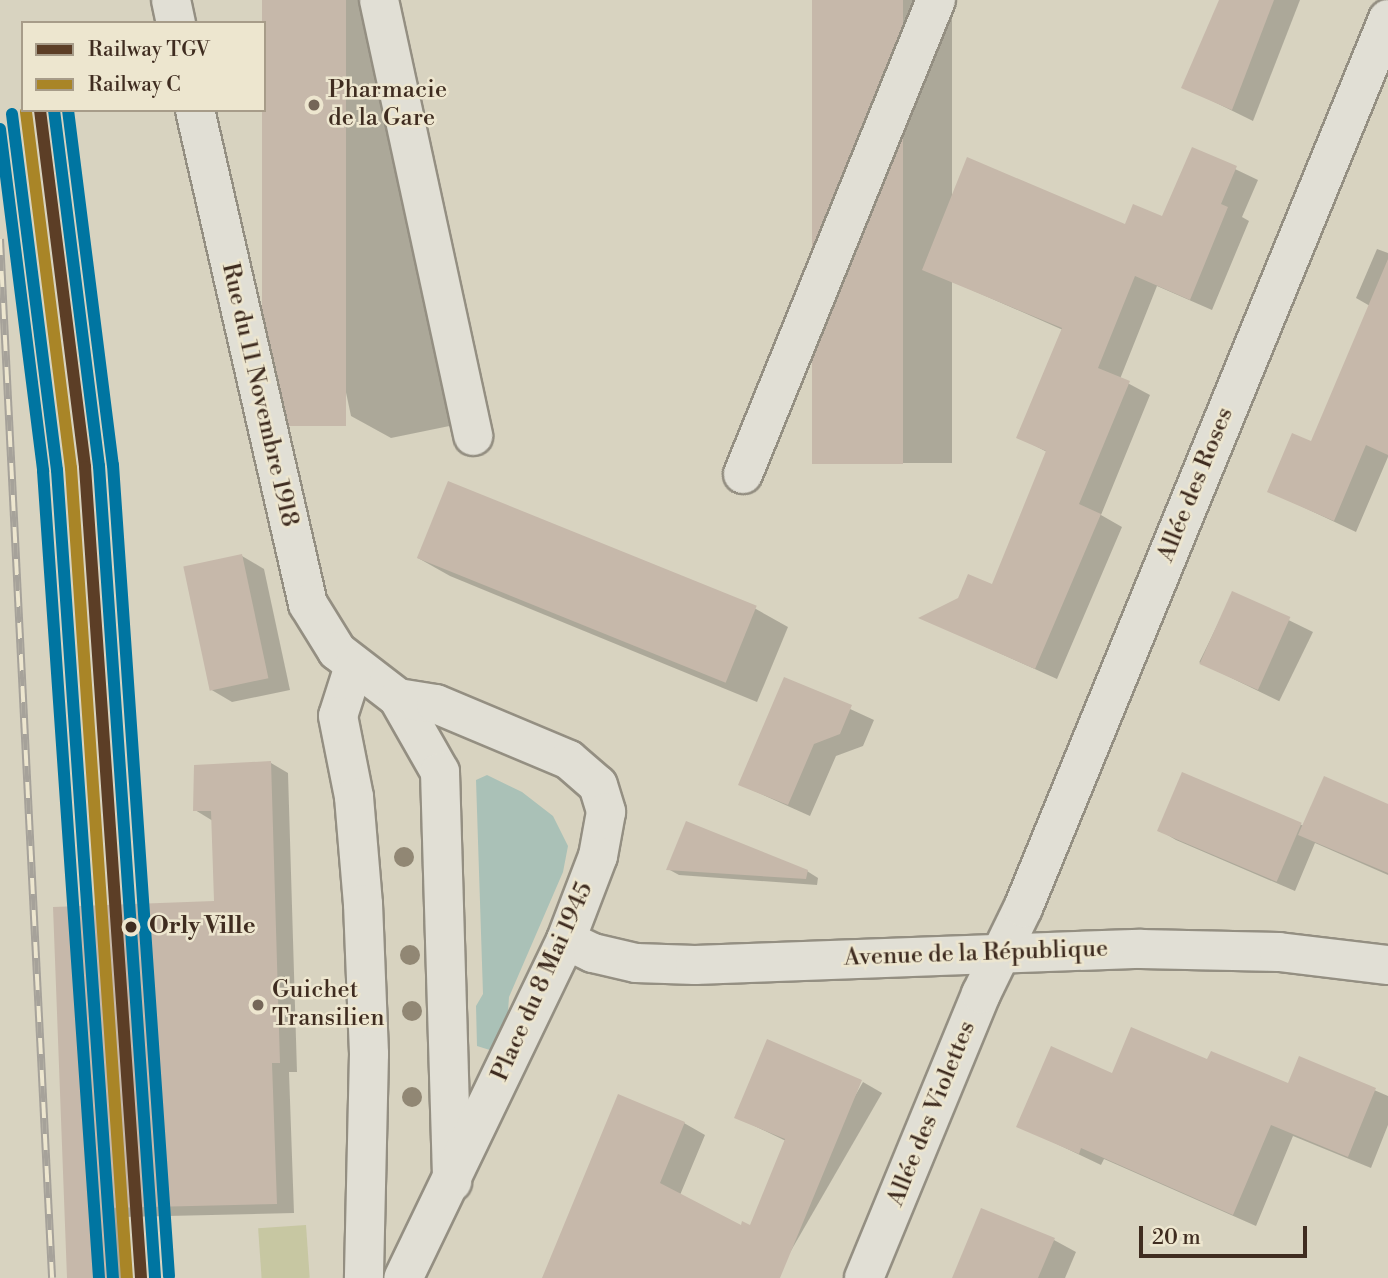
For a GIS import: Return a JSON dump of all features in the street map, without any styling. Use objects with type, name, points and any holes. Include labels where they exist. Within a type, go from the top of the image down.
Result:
[{"type":"street","points":[[171,0],[176,21]]},
{"type":"street","points":[[379,0],[473,436]]},
{"type":"street","points":[[743,474],[936,0]]},
{"type":"street","name":"Allée des Roses","points":[[1001,951],[1388,19]]},
{"type":"street","name":"Rue du 11 Novembre 1918","points":[[195,112],[308,604],[337,651],[354,666]]},
{"type":"street","points":[[354,666],[338,716],[354,797],[363,904],[369,1054],[364,1278]]},
{"type":"street","name":"Place du 8 Mai 1945","points":[[354,666],[398,698],[440,772],[450,972],[452,1182]]},
{"type":"street","name":"Place du 8 Mai 1945","points":[[398,698],[436,704],[569,760],[598,785],[606,812],[598,856],[566,940],[452,1182],[403,1278]]},
{"type":"street","name":"Avenue de la République","points":[[566,940],[593,953],[636,963],[695,965],[1001,951],[1279,952],[1388,965]]},
{"type":"street","name":"Allée des Violettes","points":[[864,1278],[1001,951]]},
{"type":"green space","points":[[306,1225],[310,1278],[262,1278],[258,1228]]},
{"type":"shaded area","points":[[487,775],[522,792],[553,816],[568,846],[563,872],[509,997],[508,1012],[493,1051],[477,1046],[476,1006],[483,994],[476,780]]},
{"type":"building","points":[[262,0],[346,0],[346,426],[262,426],[262,112],[266,112],[266,21],[262,21]]},
{"type":"building","points":[[812,0],[903,0],[903,464],[812,464]]},
{"type":"building","points":[[1219,0],[1274,0],[1232,110],[1181,88]]},
{"type":"building","points":[[1192,147],[1237,166],[1221,204],[1228,207],[1190,300],[1135,276],[1098,368],[1130,381],[1079,504],[1101,514],[1035,669],[918,618],[958,598],[968,574],[992,584],[1046,451],[1016,438],[1062,328],[922,270],[967,157],[1125,224],[1133,204],[1162,216]]},
{"type":"building","points":[[1388,259],[1388,455],[1366,445],[1334,521],[1267,492],[1292,433],[1311,441]]},
{"type":"building","points":[[448,481],[757,606],[726,683],[417,558]]},
{"type":"building","points":[[242,554],[268,678],[210,691],[183,566]]},
{"type":"building","points":[[1232,591],[1290,617],[1258,690],[1199,664]]},
{"type":"building","points":[[784,677],[852,705],[840,734],[814,744],[788,805],[738,785]]},
{"type":"building","points":[[271,761],[280,1063],[272,1063],[277,1204],[107,1208],[110,1278],[67,1278],[53,907],[214,901],[211,811],[193,811],[194,765]]},
{"type":"building","points":[[1182,772],[1302,823],[1277,882],[1157,831]]},
{"type":"building","points":[[1324,776],[1388,804],[1388,873],[1298,835]]},
{"type":"building","points":[[686,821],[808,870],[806,879],[666,870]]},
{"type":"building","points":[[1131,1027],[1207,1059],[1211,1051],[1288,1083],[1299,1056],[1376,1088],[1348,1157],[1271,1125],[1233,1215],[1081,1148],[1079,1154],[1016,1127],[1051,1046],[1112,1073]]},
{"type":"building","points":[[767,1039],[862,1080],[780,1278],[542,1278],[618,1094],[685,1122],[660,1183],[741,1225],[742,1221],[750,1225],[785,1139],[734,1118]]},
{"type":"building","points":[[981,1208],[1055,1238],[1038,1278],[952,1278]]},
{"type":"railway","points":[[0,239],[52,1278]]},
{"type":"rail line","name":"C","points":[[26,112],[71,468],[127,1278]]},
{"type":"rail line","name":"TGV","points":[[40,112],[85,467],[141,1278]]},
{"type":"transit line","points":[[54,112],[99,466],[155,1277]]},
{"type":"transit line","points":[[68,112],[113,465],[169,1276]]},
{"type":"transit line","points":[[12,114],[57,470],[113,1278]]},
{"type":"transit line","points":[[0,129],[43,471],[99,1278]]},
{"type":"place","name":"Pharmacie de la Gare","points":[[314,105]]},
{"type":"place","name":"Orly Ville","points":[[131,927]]},
{"type":"place","name":"Guichet Transilien","points":[[258,1005]]}]
